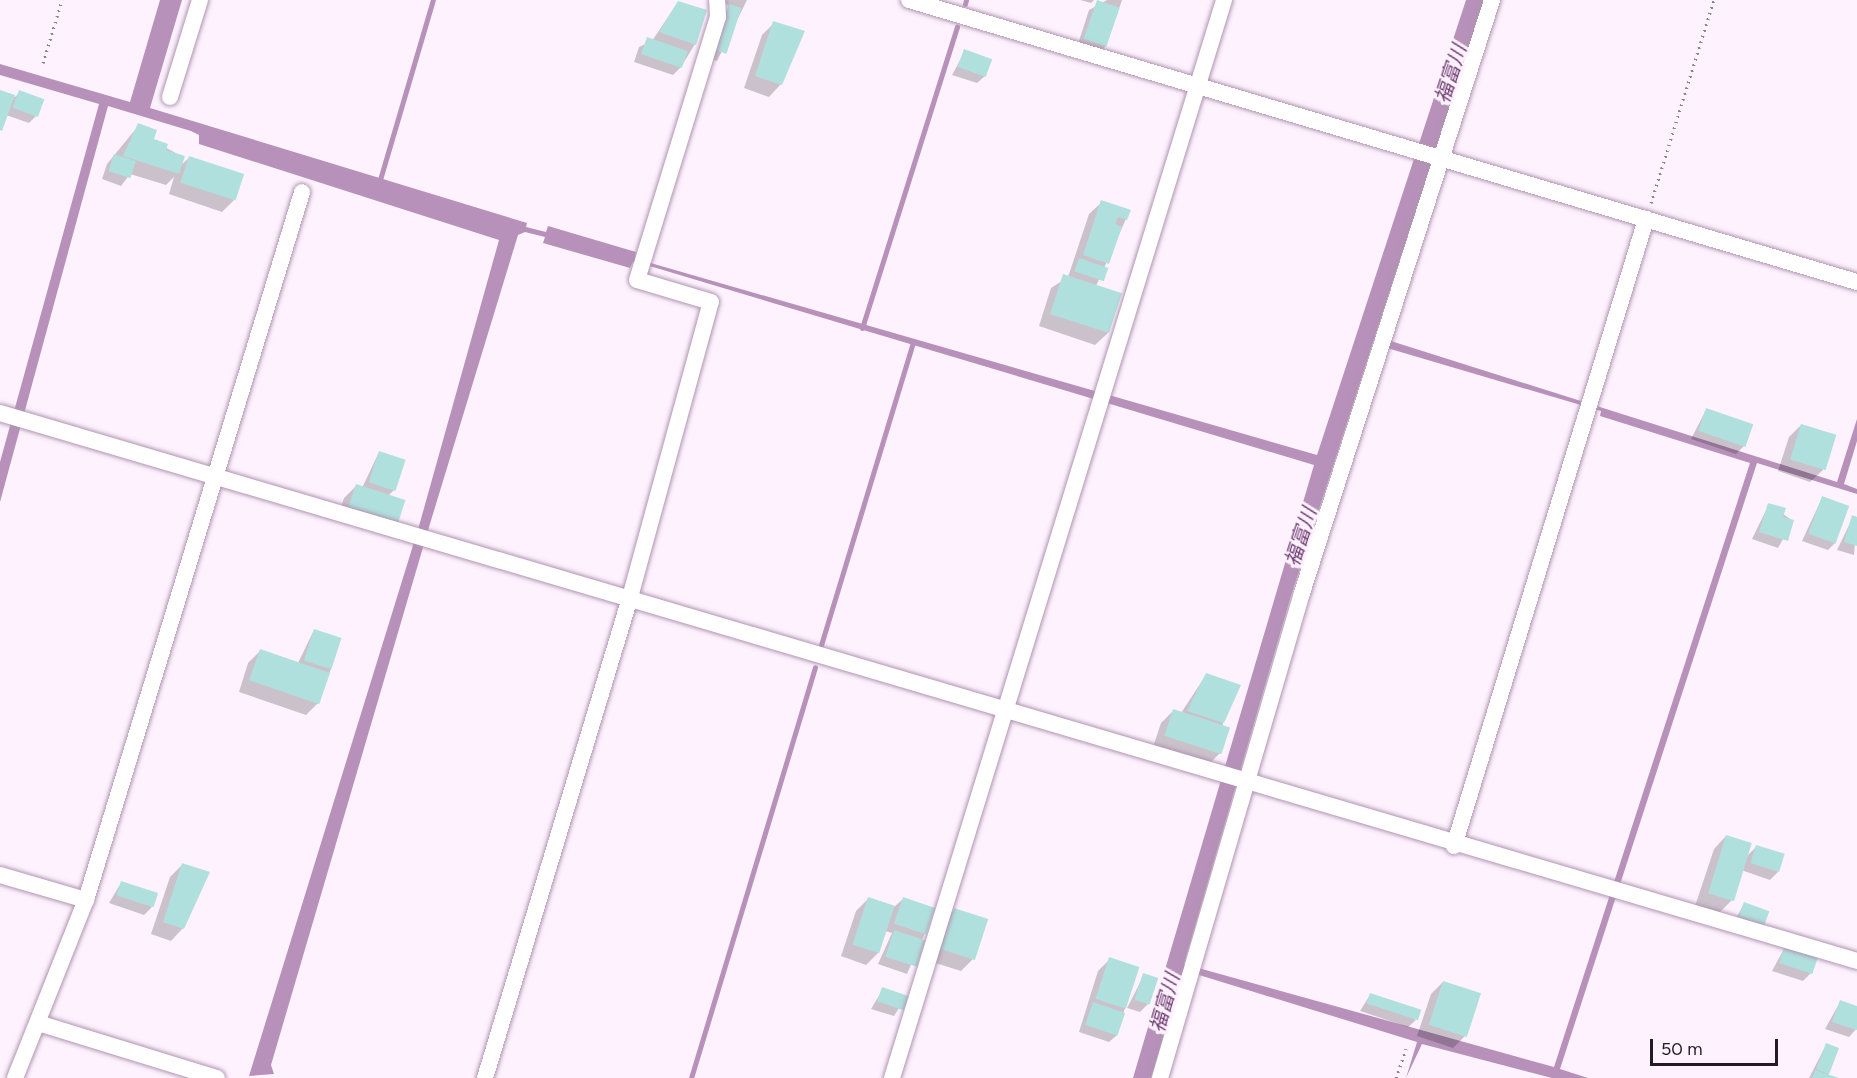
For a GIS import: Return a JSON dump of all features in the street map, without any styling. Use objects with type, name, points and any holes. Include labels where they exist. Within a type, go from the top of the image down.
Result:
[{"type":"street","points":[[170,97],[200,0]]},
{"type":"street","points":[[485,1078],[629,601],[711,302],[637,280],[718,17],[717,0]]},
{"type":"street","points":[[909,0],[1855,281]]},
{"type":"street","points":[[891,1078],[1224,0]]},
{"type":"street","points":[[1160,1078],[1243,782],[1384,340],[1438,158],[1492,0]]},
{"type":"street","points":[[15,1078],[86,900],[302,192]]},
{"type":"street","points":[[1454,846],[1646,219]]},
{"type":"street","points":[[11,416],[1454,846],[1857,961]]},
{"type":"street","points":[[0,875],[86,900]]},
{"type":"street","points":[[38,1023],[217,1078]]},
{"type":"path","points":[[43,63],[62,0]]},
{"type":"path","points":[[1646,219],[1714,0]]},
{"type":"path","points":[[1396,1078],[1406,1049]]},
{"type":"water","name":"福富川","points":[[160,0],[182,0],[150,108],[527,223],[526,227],[546,232],[548,226],[636,252],[635,258],[654,264],[1317,455],[1466,0],[1485,0],[1375,336],[1837,482],[1857,419],[1857,441],[1844,484],[1857,489],[1857,494],[1757,463],[1560,1069],[1588,1078],[1552,1078],[1422,1044],[1406,1078],[1417,1042],[1183,970],[1151,1078],[1133,1078],[1314,465],[653,267],[633,262],[630,268],[543,243],[545,237],[525,232],[518,235],[429,527],[271,1065],[274,1074],[249,1076],[419,526],[499,240],[199,144],[199,135],[191,131],[108,106],[0,502],[0,462],[99,104],[0,75],[0,64],[130,102]],"holes":[[[1374,339],[1388,343],[1387,348],[1601,411],[1600,416],[1750,463],[1554,1067],[1184,964],[1291,596]]]},
{"type":"building","points":[[1097,0],[1120,8],[1106,47],[1084,39]]},
{"type":"building","points":[[678,1],[707,10],[696,45],[659,32]]},
{"type":"building","points":[[729,4],[741,8],[727,54],[714,50]]},
{"type":"building","points":[[773,21],[805,31],[782,85],[755,76]]},
{"type":"building","points":[[647,37],[688,51],[682,68],[641,54]]},
{"type":"building","points":[[964,49],[992,59],[986,77],[958,67]]},
{"type":"building","points":[[0,90],[15,95],[2,131],[0,130]]},
{"type":"building","points":[[19,90],[44,99],[38,117],[13,108]]},
{"type":"building","points":[[138,123],[157,130],[154,139],[168,144],[166,150],[185,156],[179,174],[123,156]]},
{"type":"building","points":[[114,154],[136,161],[130,178],[108,171]]},
{"type":"building","points":[[189,156],[244,174],[236,201],[180,183]]},
{"type":"building","points":[[1101,200],[1131,210],[1127,220],[1118,217],[1115,224],[1122,227],[1109,264],[1083,255]]},
{"type":"building","points":[[1079,258],[1108,268],[1104,281],[1074,271]]},
{"type":"building","points":[[1063,274],[1122,293],[1109,333],[1050,314]]},
{"type":"building","points":[[1706,408],[1753,424],[1745,447],[1698,431]]},
{"type":"building","points":[[1801,424],[1836,435],[1826,470],[1790,459]]},
{"type":"building","points":[[379,451],[406,460],[395,491],[369,482]]},
{"type":"building","points":[[356,484],[405,500],[398,523],[349,507]]},
{"type":"building","points":[[1822,496],[1849,506],[1836,544],[1808,534]]},
{"type":"building","points":[[1768,503],[1786,508],[1783,517],[1794,520],[1788,541],[1759,532]]},
{"type":"building","points":[[1852,515],[1857,517],[1857,546],[1844,542]]},
{"type":"building","points":[[314,629],[342,638],[331,669],[304,660]]},
{"type":"building","points":[[260,649],[330,673],[319,704],[249,680]]},
{"type":"building","points":[[1206,673],[1241,685],[1224,723],[1187,711]]},
{"type":"building","points":[[1173,709],[1230,728],[1221,754],[1164,736]]},
{"type":"building","points":[[1726,835],[1752,843],[1734,901],[1708,893]]},
{"type":"building","points":[[1756,845],[1785,854],[1779,872],[1750,863]]},
{"type":"building","points":[[182,863],[210,872],[184,929],[163,922]]},
{"type":"building","points":[[121,881],[158,893],[153,907],[116,895]]},
{"type":"building","points":[[868,897],[895,906],[879,953],[853,945]]},
{"type":"building","points":[[903,897],[935,908],[926,935],[894,923]]},
{"type":"building","points":[[1744,902],[1769,911],[1764,926],[1739,917]]},
{"type":"building","points":[[954,908],[988,919],[975,960],[941,949]]},
{"type":"building","points":[[894,930],[925,940],[917,967],[885,957]]},
{"type":"building","points":[[1785,945],[1818,956],[1812,974],[1779,963]]},
{"type":"building","points":[[1109,957],[1139,967],[1126,1009],[1095,999]]},
{"type":"building","points":[[1143,973],[1158,978],[1150,1005],[1134,1000]]},
{"type":"building","points":[[1443,981],[1481,993],[1467,1037],[1429,1025]]},
{"type":"building","points":[[882,987],[908,996],[904,1010],[877,1001]]},
{"type":"building","points":[[1370,993],[1421,1010],[1418,1020],[1367,1003]]},
{"type":"building","points":[[1840,1000],[1857,1006],[1857,1030],[1832,1022]]},
{"type":"building","points":[[1093,1002],[1125,1013],[1117,1036],[1085,1025]]},
{"type":"building","points":[[1826,1043],[1839,1048],[1829,1074],[1816,1069]]},
{"type":"building","points":[[1815,1070],[1839,1078],[1812,1078]]},
{"type":"waterway","points":[[379,183],[433,0]]},
{"type":"waterway","points":[[965,4],[966,0]]},
{"type":"waterway","points":[[862,328],[957,27]]},
{"type":"waterway","points":[[821,645],[913,342]]},
{"type":"waterway","points":[[691,1078],[815,667]]}]
